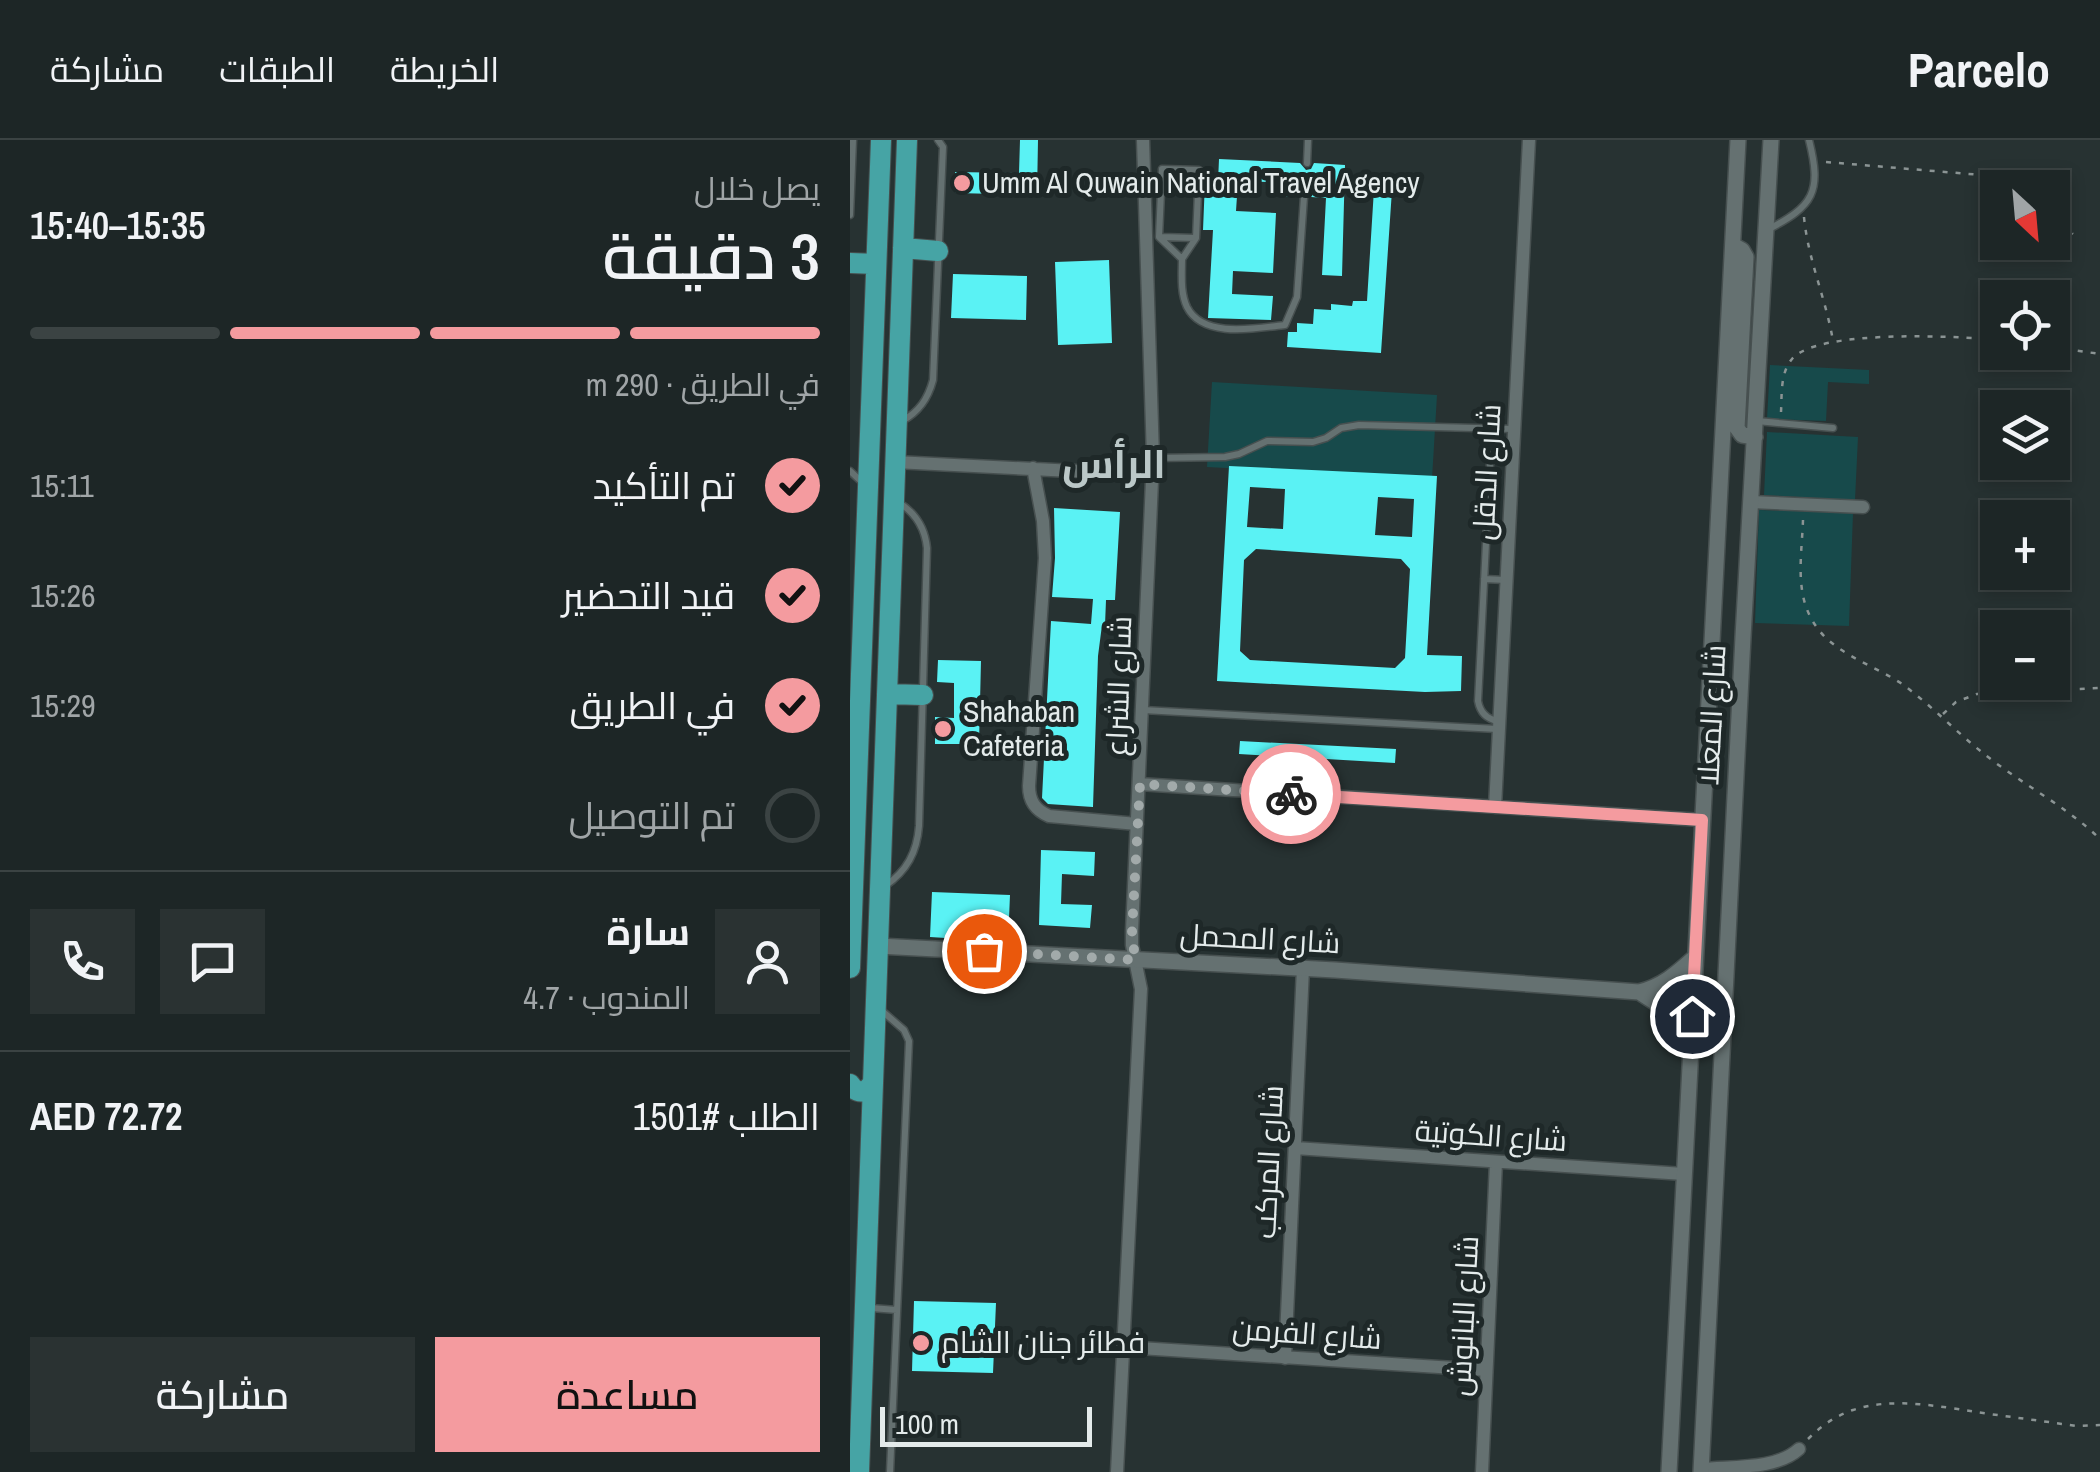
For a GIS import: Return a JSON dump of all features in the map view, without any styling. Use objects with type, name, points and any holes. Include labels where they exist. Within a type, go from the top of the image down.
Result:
[{"type":"main road","points":[[850,968],[858,539],[868,486],[881,140]]},
{"type":"main road","points":[[859,1472],[907,140]]},
{"type":"main road","points":[[903,248],[938,251]]},
{"type":"main road","points":[[850,263],[876,264]]},
{"type":"main road","points":[[887,694],[923,695]]},
{"type":"main road","points":[[850,1084],[860,1092],[873,1083]]},
{"type":"street","name":"شارع الشراع","points":[[1118,1472],[1142,988],[1132,931],[1153,458],[1144,140]]},
{"type":"street","name":"شارع الدقل","points":[[1494,807],[1529,140]]},
{"type":"street","name":"شارع المعلا","points":[[1668,1472],[1738,140]]},
{"type":"street","name":"شارع المعلا","points":[[1701,1470],[1771,140]]},
{"type":"street","points":[[1733,245],[1746,258],[1736,428],[1742,434],[1755,429]]},
{"type":"street","points":[[895,462],[1152,475]]},
{"type":"street","points":[[1033,468],[1044,522],[1044,558],[1030,798],[1037,810],[1049,816],[1138,824]]},
{"type":"street","points":[[1751,502],[1863,506]]},
{"type":"street","points":[[1140,784],[1702,820]]},
{"type":"street","name":"شارع المحمل","points":[[878,946],[1303,968],[1639,992]]},
{"type":"street","points":[[1639,992],[1657,988],[1695,957]]},
{"type":"street","name":"شارع المركب","points":[[1285,1358],[1303,968]]},
{"type":"street","points":[[1639,992],[1670,1012],[1690,1046]]},
{"type":"street","name":"شارع الكوتية","points":[[1294,1148],[1684,1174]]},
{"type":"street","name":"شارع البانوش","points":[[1482,1472],[1496,1162]]},
{"type":"street","name":"شارع الفرمن","points":[[1124,1347],[1486,1370]]},
{"type":"street","points":[[1701,1470],[1746,1469],[1791,1460]]},
{"type":"lane","points":[[850,215],[853,140]]},
{"type":"lane","points":[[1307,163],[1308,140]]},
{"type":"lane","points":[[1766,231],[1804,206],[1813,189],[1814,161],[1809,140]]},
{"type":"lane","points":[[896,424],[921,407],[930,390],[941,142]]},
{"type":"lane","points":[[1182,258],[1160,237],[1162,169],[1199,170],[1196,238],[1182,258],[1188,310],[1211,327],[1246,329],[1285,324],[1298,297],[1304,197]]},
{"type":"lane","points":[[1160,237],[1196,238]]},
{"type":"lane","points":[[1755,429],[1780,423],[1833,428]]},
{"type":"lane","points":[[1153,458],[1225,457],[1267,441],[1313,442],[1359,424],[1514,434]]},
{"type":"lane","points":[[1499,725],[1486,717],[1478,701],[1484,579],[1490,464],[1497,447],[1514,434]]},
{"type":"lane","points":[[850,472],[868,486]]},
{"type":"lane","points":[[880,890],[905,868],[918,837],[926,540],[916,516],[894,500]]},
{"type":"lane","points":[[1484,579],[1506,580]]},
{"type":"lane","points":[[1143,710],[1499,725]]},
{"type":"lane","points":[[876,1006],[904,1030],[909,1041],[890,1472]]},
{"type":"lane","points":[[864,1308],[897,1310]]},
{"type":"path","points":[[1814,161],[1980,175]]},
{"type":"path","points":[[1804,206],[1808,248],[1833,342]]},
{"type":"path","points":[[1780,423],[1784,375],[1790,361],[1809,347],[1913,337],[1980,339]]},
{"type":"path","points":[[2070,350],[2100,354]]},
{"type":"path","points":[[1803,504],[1801,590],[1817,629],[1833,645],[1897,681],[1984,754],[2100,839]]},
{"type":"path","points":[[1942,716],[1956,702],[1977,694],[2100,688]]},
{"type":"path","points":[[1791,1460],[1828,1422],[1866,1406],[1930,1405],[2076,1426],[2100,1425]]},
{"type":"shaded area","points":[[1770,365],[1869,370],[1869,384],[1828,382],[1826,421],[1767,419]]},
{"type":"shaded area","points":[[1212,382],[1437,395],[1432,479],[1207,467]]},
{"type":"shaded area","points":[[1767,432],[1858,437],[1855,500],[1764,495]]},
{"type":"shaded area","points":[[1759,510],[1853,513],[1849,626],[1755,623]]},
{"type":"building","points":[[1020,140],[1038,140],[1037,195],[955,193],[955,172],[1019,173]]},
{"type":"building","points":[[1219,159],[1300,163],[1306,170],[1314,163],[1345,165],[1342,276],[1322,275],[1326,198],[1311,197],[1304,190],[1297,197],[1267,195],[1268,182],[1238,181],[1236,211],[1276,213],[1273,273],[1233,271],[1232,294],[1273,296],[1271,320],[1208,318],[1213,230],[1203,230],[1205,181],[1218,182]]},
{"type":"building","points":[[1374,189],[1392,190],[1381,353],[1287,347],[1288,332],[1297,332],[1297,323],[1313,324],[1314,309],[1331,310],[1331,304],[1352,306],[1353,301],[1367,301]]},
{"type":"building","points":[[1109,260],[1112,343],[1058,345],[1055,262]]},
{"type":"building","points":[[953,274],[1027,276],[1026,320],[951,318]]},
{"type":"building","points":[[1229,466],[1437,476],[1427,655],[1462,656],[1461,691],[1217,681]],"holes":[[[1250,487],[1285,489],[1283,529],[1247,527]],[[1378,497],[1414,499],[1412,537],[1375,535]],[[1256,549],[1401,559],[1410,569],[1405,658],[1395,668],[1250,660],[1240,651],[1244,560]]]},
{"type":"building","points":[[1054,508],[1120,512],[1115,600],[1106,600],[1098,656],[1093,807],[1048,804],[1042,798],[1051,621],[1091,624],[1093,599],[1052,597]]},
{"type":"building","points":[[938,660],[981,661],[979,744],[935,744],[935,717],[954,718],[954,683],[937,682]]},
{"type":"building","points":[[1240,741],[1396,749],[1395,763],[1239,754]]},
{"type":"building","points":[[1041,850],[1095,852],[1094,876],[1062,874],[1061,904],[1092,905],[1090,928],[1039,925]]},
{"type":"building","points":[[932,892],[1010,895],[1008,942],[930,937]]},
{"type":"building","points":[[914,1301],[996,1303],[993,1373],[912,1371]]},
{"type":"way so far","points":[[984,951],[1135,960],[1132,931],[1140,784],[1291,794]]},
{"type":"place","name":"Umm Al Quwain National Travel Agency","points":[[962,183]]},
{"type":"place","name":"Shahaban Cafeteria","points":[[943,729]]},
{"type":"place","name":"فطائر جنان الشام","points":[[921,1343]]},
{"type":"district","name":"الرأس","points":[[1114,464]]},
{"type":"route","points":[[1291,794],[1702,820],[1692,1016]]}]
